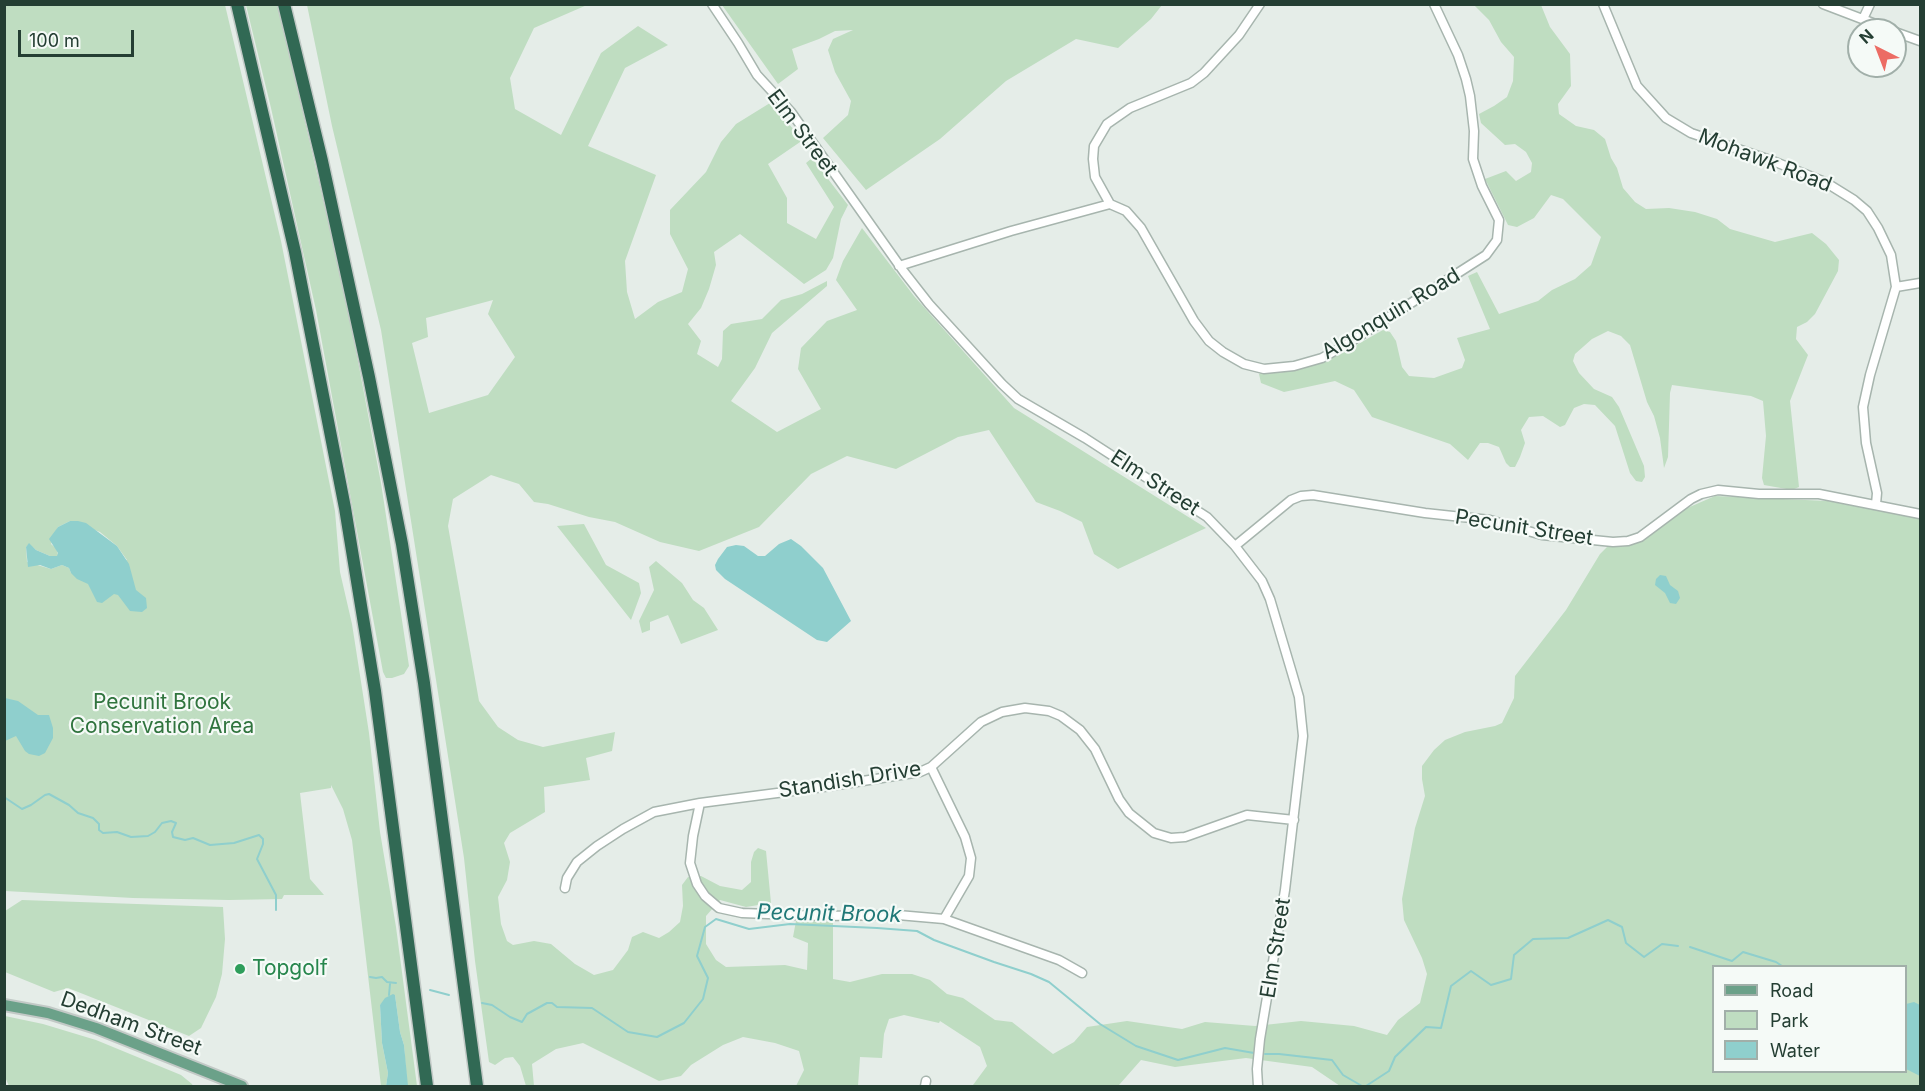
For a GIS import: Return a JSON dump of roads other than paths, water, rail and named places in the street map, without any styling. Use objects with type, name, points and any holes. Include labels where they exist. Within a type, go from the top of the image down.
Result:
[{"type":"highway","points":[[237,4],[301,280],[350,537],[375,691],[427,1086]]},
{"type":"highway","points":[[284,4],[322,161],[369,377],[402,544],[424,683],[477,1086]]},
{"type":"main road","name":"Dedham Street","points":[[4,1005],[58,1016],[96,1028],[242,1086]]},
{"type":"street","name":"Elm Street","points":[[712,4],[757,75],[791,112],[899,266],[929,304],[1002,384],[1014,395],[1207,517],[1253,566],[1266,590],[1299,697],[1302,754],[1276,951],[1260,1039],[1258,1086]]},
{"type":"street","points":[[899,266],[1011,231],[1110,204],[1095,177],[1093,159],[1094,146],[1107,124],[1130,108],[1191,83],[1204,73],[1239,35],[1260,4]]},
{"type":"street","name":"Algonquin Road","points":[[1110,204],[1133,217],[1202,333],[1209,341],[1233,358],[1254,367],[1275,369],[1322,358],[1355,339],[1486,255],[1494,247],[1499,231],[1499,220],[1482,186],[1473,159],[1470,96],[1466,79],[1458,55],[1434,4]]},
{"type":"street","name":"Mohawk Road","points":[[1603,4],[1637,86],[1661,113],[1691,133],[1826,182],[1867,211],[1885,241],[1891,255],[1896,287],[1863,407],[1866,442],[1877,493],[1876,504]]},
{"type":"street","points":[[1823,4],[1860,18]]},
{"type":"street","points":[[1863,18],[1870,4]]},
{"type":"street","points":[[1896,287],[1920,283]]},
{"type":"street","name":"Pecunit Street","points":[[1235,546],[1291,500],[1314,495],[1425,513],[1490,520],[1542,535],[1613,542],[1640,537],[1691,499],[1712,491],[1819,494],[1920,514]]},
{"type":"street","name":"Standish Drive","points":[[565,888],[567,878],[577,862],[623,829],[654,812],[700,803],[911,774],[931,767],[970,731],[992,716],[1015,709],[1037,709],[1061,716],[1080,730],[1095,749],[1124,806],[1145,828],[1154,833],[1171,838],[1185,837],[1247,815],[1294,820]]},
{"type":"street","points":[[931,767],[965,837],[971,858],[969,876],[944,919]]},
{"type":"street","points":[[700,803],[690,863],[697,884],[705,896],[719,908],[742,913],[898,915],[944,919],[1059,960],[1082,973]]},
{"type":"water","points":[[70,521],[86,523],[117,546],[129,564],[136,590],[146,598],[147,608],[142,612],[130,611],[118,595],[114,594],[102,603],[97,602],[88,584],[77,579],[69,568],[62,565],[51,569],[40,565],[28,567],[26,547],[29,543],[36,550],[50,556],[57,556],[58,553],[49,539],[58,527]]},
{"type":"water","points":[[791,539],[823,568],[851,621],[827,642],[817,640],[725,579],[716,570],[715,565],[727,547],[744,546],[758,556],[765,556],[779,544]]},
{"type":"water","points":[[1660,575],[1666,576],[1670,585],[1678,591],[1680,598],[1676,604],[1670,603],[1665,593],[1655,585]]},
{"type":"water","points":[[5,698],[18,701],[38,715],[49,715],[53,738],[45,753],[39,756],[29,754],[16,736],[5,741]]},
{"type":"water","points":[[393,994],[404,1045],[408,1086],[386,1086],[388,1073],[382,1043],[380,1005],[385,998]]},
{"type":"water","points":[[1914,1002],[1920,1005],[1920,1076],[1907,1070],[1907,1004]]},
{"type":"waterway","name":"Pecunit Brook","points":[[4,797],[22,809],[49,794],[78,813],[93,818],[103,833],[117,832],[131,837],[148,836],[155,832],[162,823],[171,821],[176,823],[172,832],[173,837],[185,840],[193,838],[210,845],[234,843],[259,835],[263,839],[263,844],[257,859],[276,895],[276,910]]},
{"type":"waterway","name":"Pecunit Brook","points":[[482,1003],[492,1005],[522,1022],[527,1014],[547,1003],[552,1003],[557,1007],[592,1008],[628,1032],[657,1037],[684,1023],[703,999],[708,978],[697,956],[705,927],[716,919],[749,929],[790,924],[877,928],[917,931],[934,940],[1031,974],[1049,982],[1100,1024],[1136,1046],[1178,1060],[1225,1048],[1254,1053]]},
{"type":"waterway","name":"Pecunit Brook","points":[[1366,1086],[1389,1071],[1395,1057],[1426,1027],[1441,1028],[1451,986],[1471,971],[1491,985],[1511,979],[1514,955],[1533,939],[1568,938],[1608,920],[1622,927],[1626,943],[1644,957],[1662,944],[1678,946]]},
{"type":"waterway","name":"Pecunit Brook","points":[[1690,947],[1732,961],[1743,952],[1780,965]]},
{"type":"waterway","name":"Pecunit Brook","points":[[370,977],[382,977],[387,982],[396,983]]},
{"type":"waterway","points":[[389,995],[390,984]]},
{"type":"waterway","name":"Pecunit Brook","points":[[430,990],[449,995]]},
{"type":"waterway","name":"Pecunit Brook","points":[[1265,1054],[1332,1060],[1343,1075],[1362,1086]]},
{"type":"place","name":"Topgolf","points":[[240,969]]},
{"type":"park label","name":"Pecunit Brook Conservation Area","points":[[162,715]]}]
